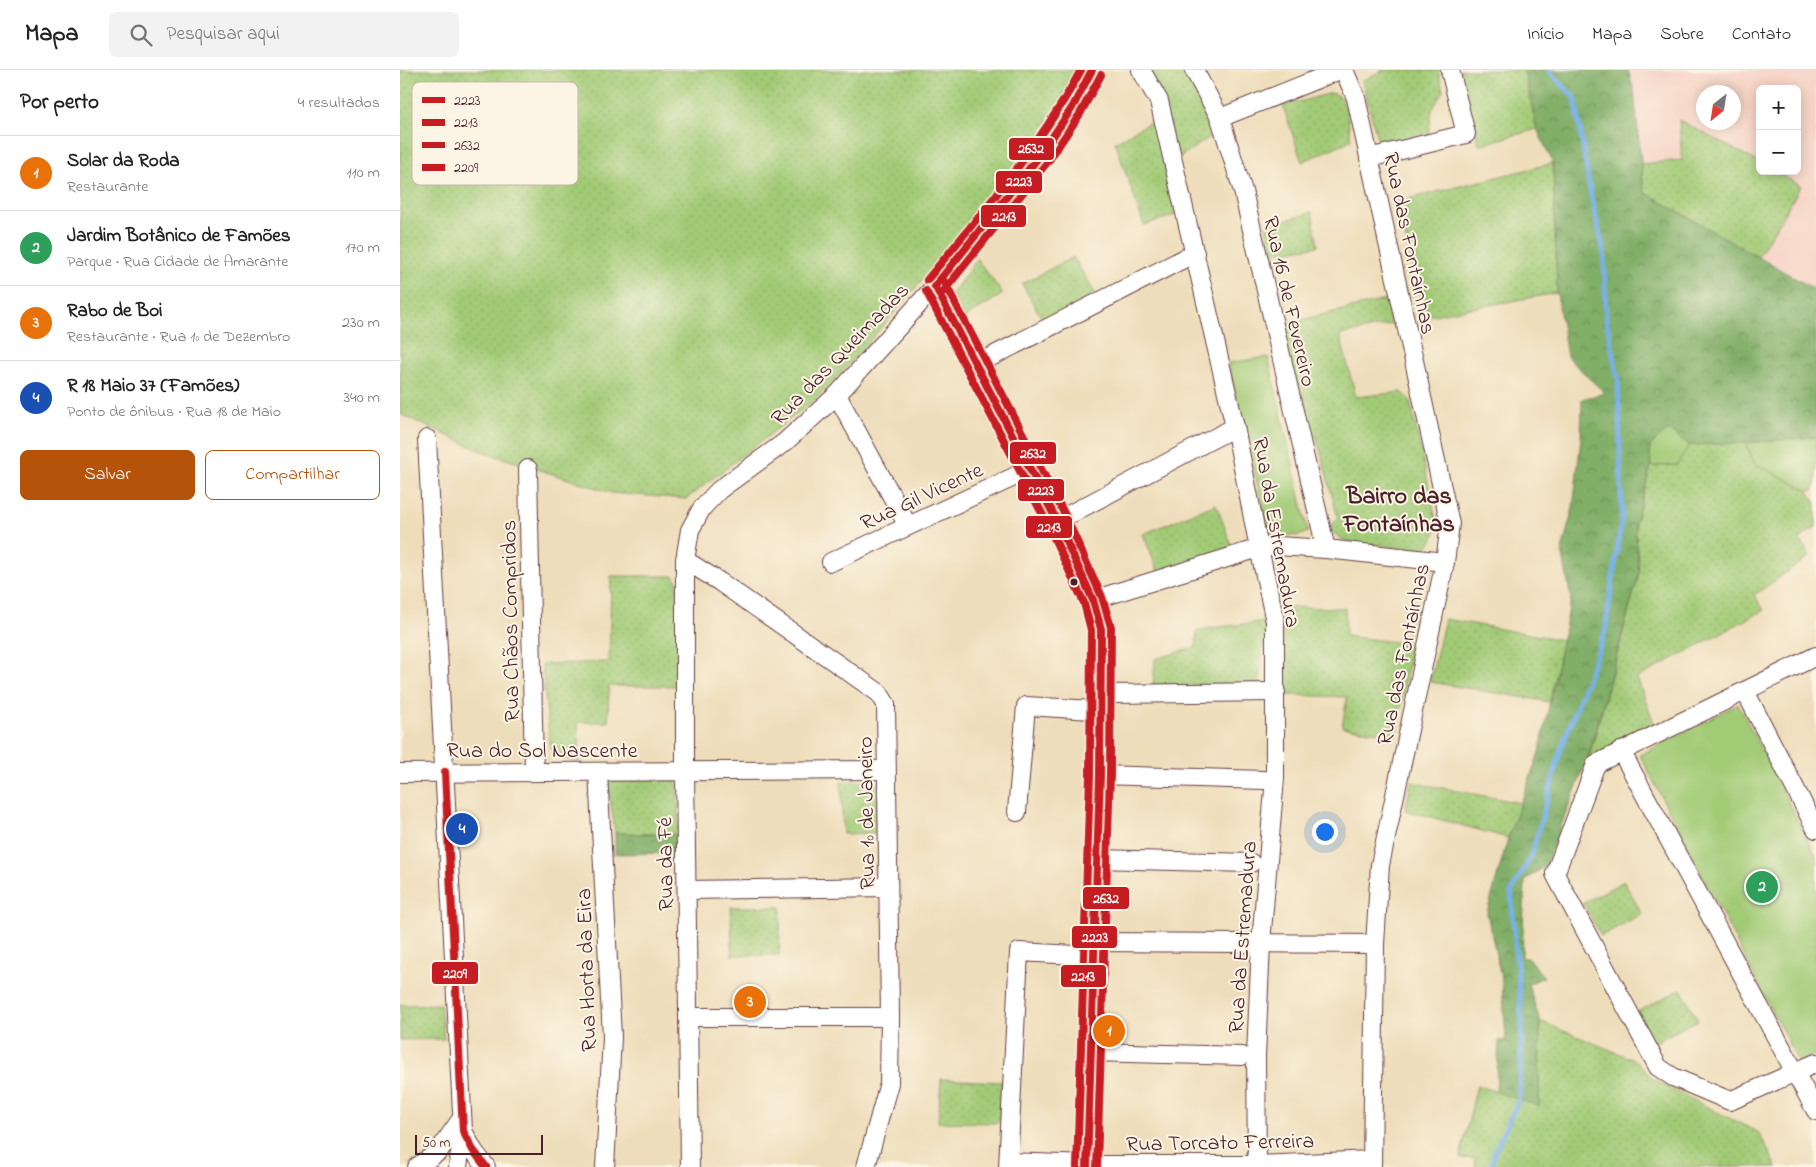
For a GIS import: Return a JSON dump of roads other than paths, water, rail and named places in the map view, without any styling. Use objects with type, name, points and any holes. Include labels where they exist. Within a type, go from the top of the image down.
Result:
[{"type":"street","name":"Rua das Queimadas","points":[[685,560],[690,530],[702,508],[718,490],[785,442],[836,395],[935,286],[1041,154],[1072,108],[1092,70]]},
{"type":"street","name":"Rua da Estremadura","points":[[1141,70],[1159,101],[1235,426],[1275,621],[1275,778],[1260,943],[1256,1056],[1257,1165]]},
{"type":"street","name":"Rua 16 de Fevereiro","points":[[1194,70],[1220,118],[1243,191],[1326,549]]},
{"type":"street","points":[[1220,118],[1340,70]]},
{"type":"street","name":"Rua das Fontaínhas","points":[[1344,70],[1356,98],[1450,524],[1445,562],[1380,865],[1375,944],[1372,1163]]},
{"type":"street","points":[[1369,158],[1466,134],[1450,70]]},
{"type":"street","points":[[976,364],[1195,253]]},
{"type":"street","points":[[935,286],[1057,521],[1093,600],[1101,629],[1098,859],[1087,1166]]},
{"type":"street","points":[[836,395],[908,526]]},
{"type":"street","points":[[1057,521],[1235,426]]},
{"type":"street","points":[[427,439],[463,1124],[458,1167]]},
{"type":"street","name":"Rua Chãos Compridos","points":[[528,469],[534,771]]},
{"type":"street","name":"Rua Gil Vicente","points":[[831,562],[1031,469]]},
{"type":"street","points":[[1093,600],[1259,548],[1277,546],[1326,549],[1445,562]]},
{"type":"street","name":"Rua 1º de Janeiro","points":[[685,560],[720,582],[879,693],[886,704],[890,1017],[889,1083],[866,1167]]},
{"type":"street","name":"Rua da Fé","points":[[685,560],[685,771],[690,1167]]},
{"type":"street","points":[[1816,656],[1596,764],[1554,874],[1658,1067],[1673,1077],[1730,1101],[1816,1063]]},
{"type":"street","points":[[1745,691],[1816,829]]},
{"type":"street","points":[[1017,812],[1026,706],[1093,710],[1109,694],[1276,692]]},
{"type":"street","points":[[1621,751],[1816,1111]]},
{"type":"street","name":"Rua do Sol Nascente","points":[[400,773],[886,770]]},
{"type":"street","name":"Rua Horta da Eira","points":[[598,772],[612,1037],[605,1167]]},
{"type":"street","points":[[1100,775],[1264,780]]},
{"type":"street","points":[[1098,859],[1251,863]]},
{"type":"street","points":[[686,890],[888,887]]},
{"type":"street","points":[[1008,1164],[1019,952],[1260,943],[1375,944]]},
{"type":"street","points":[[688,1017],[890,1017]]},
{"type":"street","points":[[1091,1052],[1242,1056]]},
{"type":"street","points":[[417,1167],[438,1152],[463,1124]]},
{"type":"street","points":[[463,1124],[473,1150],[486,1167]]},
{"type":"street","name":"Rua Torcato Ferreira","points":[[1008,1164],[1087,1166],[1372,1163]]},
{"type":"waterway","points":[[1491,1167],[1494,1153],[1519,1099],[1522,1025],[1511,892],[1531,857],[1561,749],[1605,632],[1622,516],[1618,378],[1606,319],[1604,252],[1591,196],[1575,98],[1548,70]]},
{"type":"place","name":"R 18 Maio 37 (Famões)","points":[[462,829]]},
{"type":"place","name":"Jardim Botânico de Famões","points":[[1762,887]]},
{"type":"place","name":"Rabo de Boi","points":[[750,1002]]},
{"type":"place","name":"Solar da Roda","points":[[1109,1031]]},
{"type":"district","name":"Bairro das Fontaínhas","points":[[1399,509]]}]
